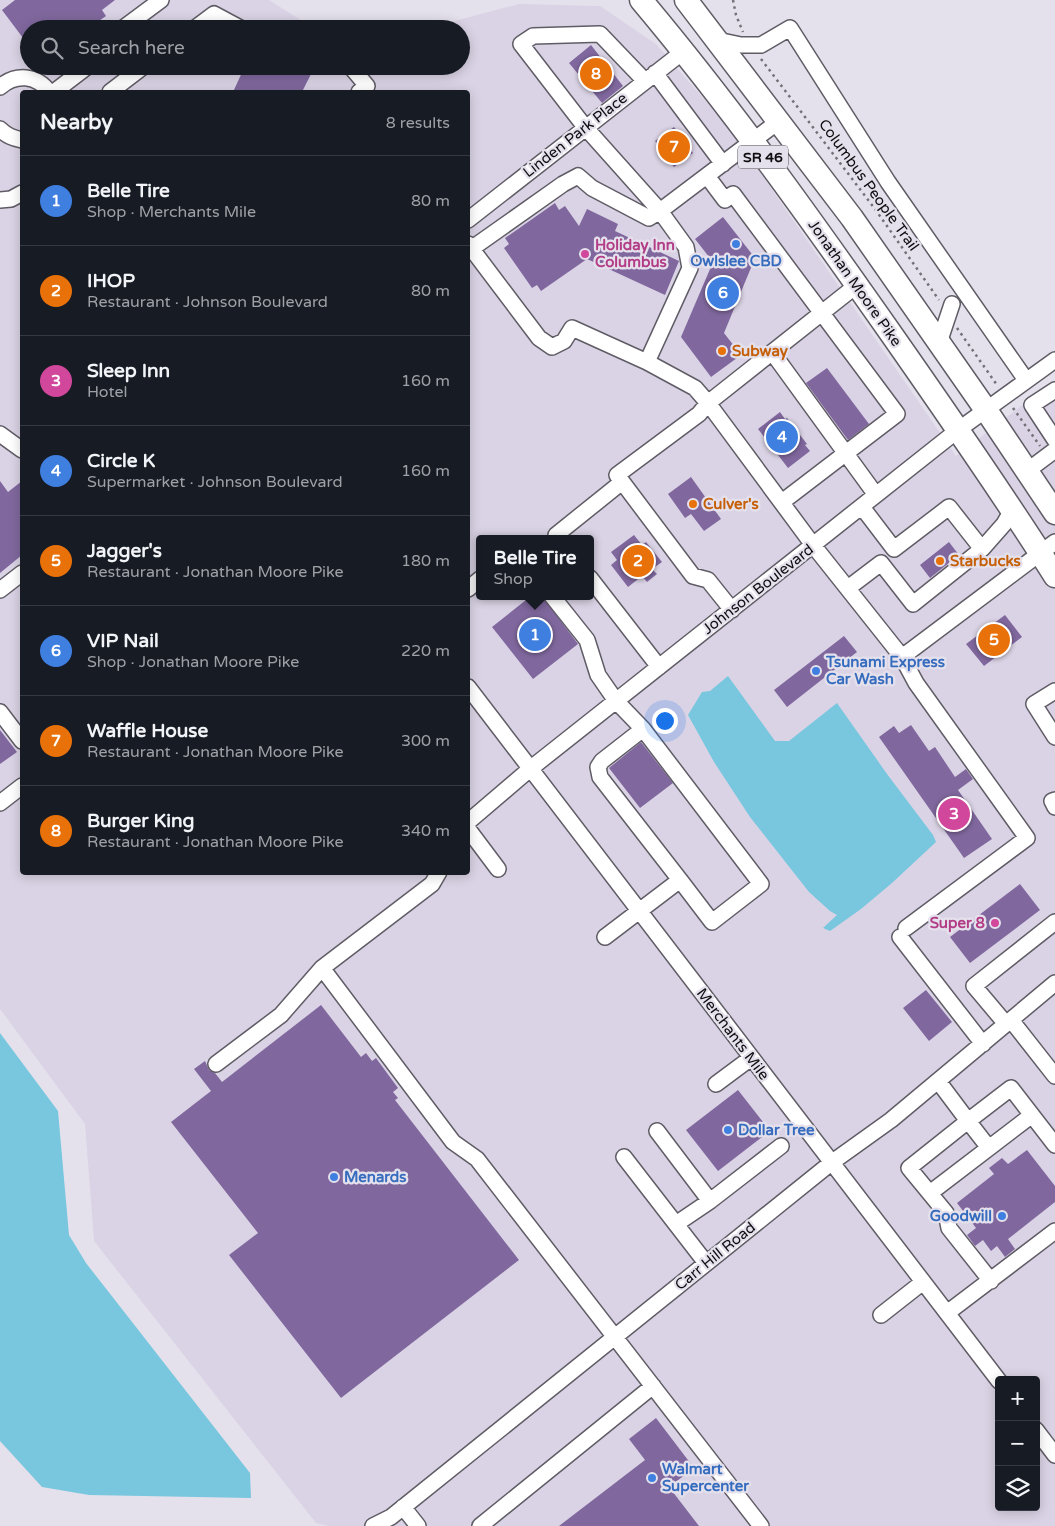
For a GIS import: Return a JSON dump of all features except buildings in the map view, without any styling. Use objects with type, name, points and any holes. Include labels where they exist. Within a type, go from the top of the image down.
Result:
[{"type":"highway","name":"Jonathan Moore Pike","points":[[641,0],[684,51],[824,238],[1012,510],[1048,547],[1055,576]]},
{"type":"highway","name":"SR 46","points":[[686,0],[852,218],[986,410],[1055,513]]},
{"type":"street","points":[[134,20],[161,0]]},
{"type":"street","points":[[206,20],[214,14],[225,20]]},
{"type":"street","points":[[718,40],[741,45],[762,45],[790,28],[888,182],[1026,380]]},
{"type":"street","points":[[647,362],[690,268],[686,247],[660,211],[585,127],[521,44],[533,36],[600,34],[650,77],[723,164]]},
{"type":"street","name":"Linden Park Place","points":[[470,218],[684,51]]},
{"type":"street","points":[[57,90],[76,75]]},
{"type":"street","points":[[113,90],[132,75]]},
{"type":"street","points":[[358,75],[367,86],[362,90]]},
{"type":"street","points":[[2,80],[27,77],[37,81],[47,90]]},
{"type":"street","points":[[470,246],[578,176],[592,188],[649,218],[779,121]]},
{"type":"street","points":[[0,129],[4,134],[20,140]]},
{"type":"street","points":[[707,176],[725,200],[733,194],[897,414],[782,502]]},
{"type":"street","points":[[0,200],[11,199],[20,194]]},
{"type":"street","points":[[470,248],[539,338],[552,347],[564,341],[572,328],[647,362],[695,388],[902,657],[916,683],[1027,838],[903,933],[983,1044]]},
{"type":"street","points":[[732,610],[708,580],[693,576],[617,475],[699,414],[708,403],[857,285]]},
{"type":"street","points":[[939,343],[950,309]]},
{"type":"street","points":[[772,352],[876,496]]},
{"type":"street","name":"Johnson Boulevard","points":[[470,820],[530,769],[958,430],[1055,360]]},
{"type":"street","points":[[1055,390],[1032,405],[1055,440]]},
{"type":"street","points":[[0,434],[20,449]]},
{"type":"street","points":[[1027,471],[1055,450]]},
{"type":"street","points":[[556,535],[622,482]]},
{"type":"street","points":[[862,507],[894,549]]},
{"type":"street","points":[[848,588],[882,563],[894,549],[949,507],[982,549]]},
{"type":"street","points":[[882,563],[913,604],[982,549],[1004,524],[1012,510]]},
{"type":"street","points":[[902,657],[1048,547]]},
{"type":"street","points":[[0,590],[20,575]]},
{"type":"street","points":[[594,583],[659,667]]},
{"type":"street","points":[[555,600],[587,640],[598,675],[616,701],[643,729],[761,884],[712,922],[600,777],[598,767],[602,761],[643,729]]},
{"type":"street","name":"Merchants Mile","points":[[470,690],[995,1376]]},
{"type":"street","points":[[1055,690],[1034,704],[1055,737]]},
{"type":"street","points":[[0,712],[20,738]]},
{"type":"street","points":[[0,803],[20,788]]},
{"type":"street","points":[[1055,800],[1052,802],[1055,808]]},
{"type":"street","points":[[470,832],[498,869]]},
{"type":"street","points":[[216,1064],[281,1015],[322,968],[432,884],[437,875]]},
{"type":"street","points":[[605,937],[680,880]]},
{"type":"street","points":[[1055,922],[974,986],[1055,1076]]},
{"type":"street","points":[[322,968],[453,1142],[477,1159],[761,1526]]},
{"type":"street","name":"Carr Hill Road","points":[[373,1526],[391,1517],[831,1163],[891,1120],[1055,984]]},
{"type":"street","points":[[716,1084],[751,1058]]},
{"type":"street","points":[[938,1081],[989,1148]]},
{"type":"street","points":[[991,1281],[949,1228],[946,1213],[909,1168],[1011,1088],[1055,1145]]},
{"type":"street","points":[[930,1194],[1032,1115]]},
{"type":"street","points":[[657,1131],[710,1200]]},
{"type":"street","points":[[676,1224],[781,1146]]},
{"type":"street","points":[[624,1157],[706,1263]]},
{"type":"street","points":[[947,1314],[1055,1231]]},
{"type":"street","points":[[881,1315],[923,1282]]},
{"type":"street","points":[[480,1526],[653,1386]]},
{"type":"street","points":[[1040,1435],[1055,1455]]},
{"type":"street","points":[[403,1507],[418,1526]]},
{"type":"path","name":"Columbus People Trail","points":[[733,0],[736,15],[745,36],[950,309],[994,380]]},
{"type":"path","points":[[1013,408],[1039,445]]},
{"type":"shaded area","points":[[0,0],[269,0],[301,20],[20,20],[20,75],[470,75],[470,20],[458,20],[519,4],[600,6],[656,44],[731,130],[956,456],[1055,380],[1055,1526],[329,1526],[316,1523],[94,1241],[85,1124],[0,1009]]},
{"type":"water","points":[[728,676],[775,741],[789,741],[837,703],[933,835],[936,842],[892,883],[861,909],[830,931],[823,928],[837,915],[809,892],[750,817],[714,762],[688,715],[702,692],[710,691]]},
{"type":"water","points":[[0,1033],[58,1111],[69,1235],[86,1263],[250,1473],[251,1498],[89,1495],[42,1487],[0,1441]]},
{"type":"place","name":"Burger King","points":[[596,74]]},
{"type":"place","name":"Waffle House","points":[[674,147]]},
{"type":"place","name":"Owlslee CBD","points":[[736,244]]},
{"type":"place","name":"Holiday Inn Columbus","points":[[585,254]]},
{"type":"place","name":"VIP Nail","points":[[723,293]]},
{"type":"place","name":"Subway","points":[[722,351]]},
{"type":"place","name":"Circle K","points":[[782,437]]},
{"type":"place","name":"Culver's","points":[[693,504]]},
{"type":"place","name":"IHOP","points":[[638,561]]},
{"type":"place","name":"Starbucks","points":[[940,561]]},
{"type":"place","name":"Belle Tire","points":[[535,635]]},
{"type":"place","name":"Jagger's","points":[[994,640]]},
{"type":"place","name":"Tsunami Express Car Wash","points":[[816,671]]},
{"type":"place","name":"Sleep Inn","points":[[954,814]]},
{"type":"place","name":"Super 8","points":[[995,923]]},
{"type":"place","name":"Dollar Tree","points":[[728,1130]]},
{"type":"place","name":"Menards","points":[[334,1177]]},
{"type":"place","name":"Goodwill","points":[[1002,1216]]},
{"type":"place","name":"Walmart Supercenter","points":[[652,1478]]}]
